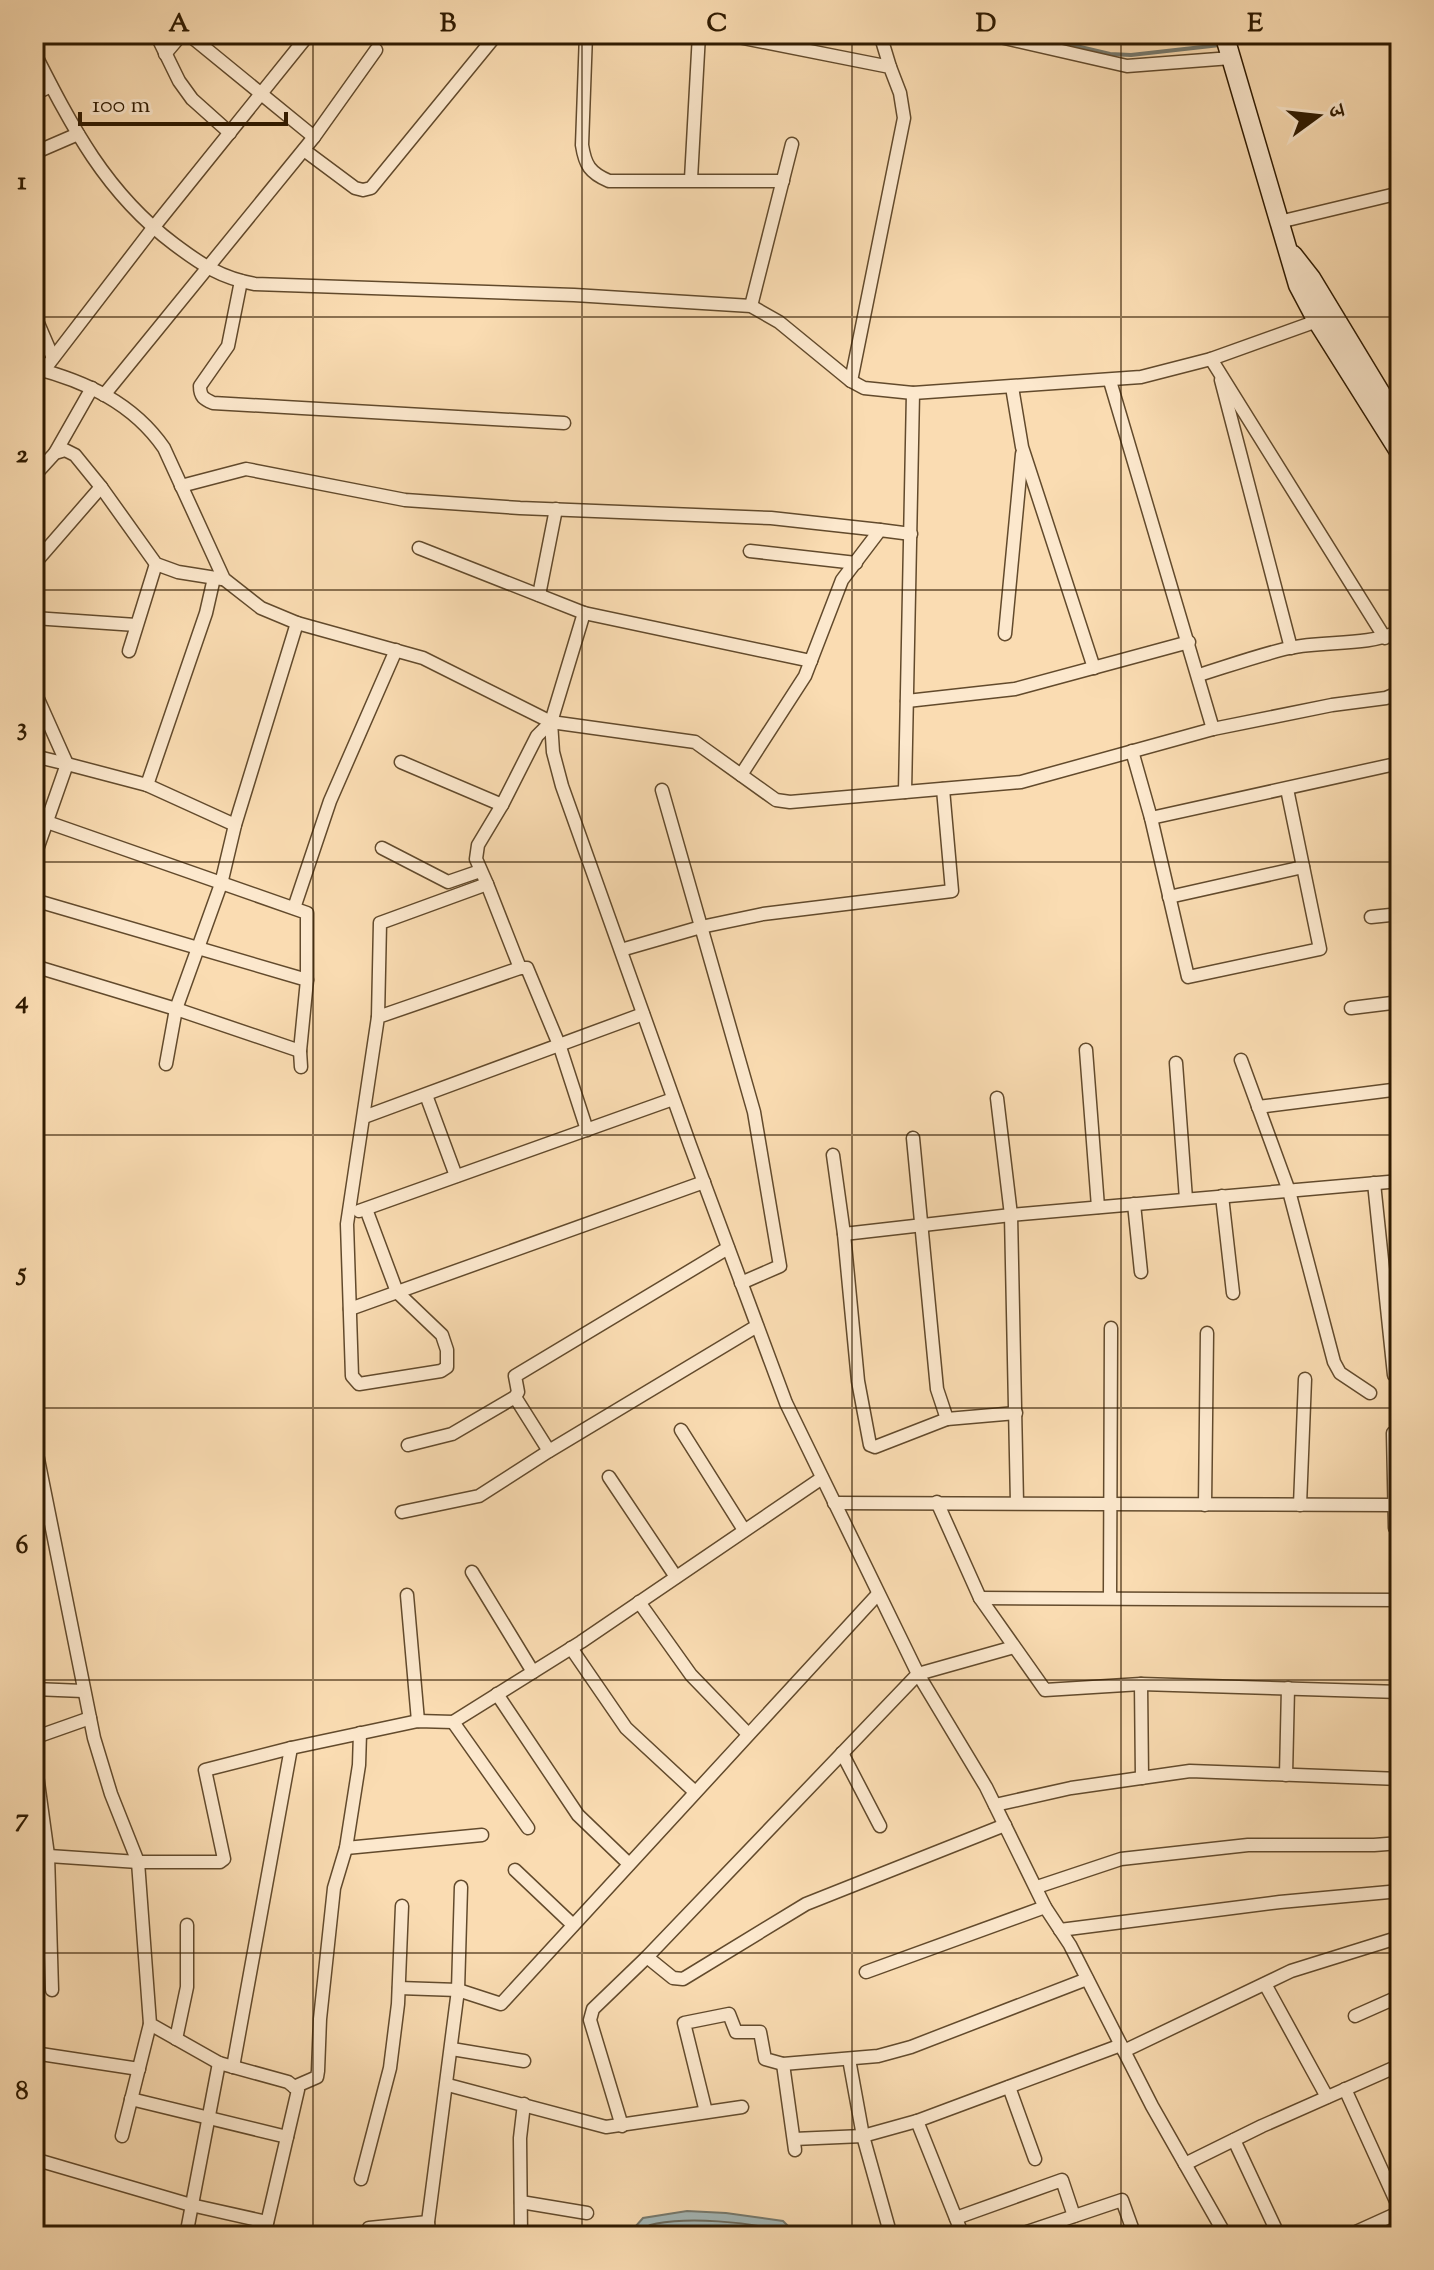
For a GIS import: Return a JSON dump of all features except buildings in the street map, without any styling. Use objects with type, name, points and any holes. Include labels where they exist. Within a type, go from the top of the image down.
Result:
[{"type":"main road","points":[[1224,34],[1298,285],[1317,321],[1400,453]]},
{"type":"main road","points":[[1287,248],[1311,278],[1400,425]]},
{"type":"street","points":[[156,34],[192,99],[230,133]]},
{"type":"street","points":[[165,54],[185,34],[314,137]]},
{"type":"street","points":[[39,369],[53,358],[309,34]]},
{"type":"street","points":[[304,150],[355,188],[371,188],[497,34]]},
{"type":"street","points":[[586,34],[582,145],[585,161],[593,174],[609,181],[783,181]]},
{"type":"street","points":[[691,179],[699,34]]},
{"type":"street","points":[[723,34],[890,67]]},
{"type":"street","points":[[851,381],[904,118],[900,93],[880,34]]},
{"type":"street","points":[[987,34],[1127,66],[1231,58]]},
{"type":"street","points":[[104,395],[304,150],[376,50]]},
{"type":"street","points":[[34,52],[78,134],[111,185],[153,228],[207,269],[231,280],[751,306],[779,322],[851,381],[864,388],[913,393],[1141,377],[1215,363],[1317,321]]},
{"type":"street","points":[[34,94],[51,86]]},
{"type":"street","points":[[34,153],[78,134]]},
{"type":"street","points":[[751,306],[792,144]]},
{"type":"street","points":[[1279,222],[1400,193]]},
{"type":"street","points":[[241,281],[228,346],[200,386],[200,394],[213,403],[564,423]]},
{"type":"street","points":[[34,314],[53,358]]},
{"type":"street","points":[[1215,363],[1385,638]]},
{"type":"street","points":[[1215,363],[1291,648]]},
{"type":"street","points":[[39,369],[92,388],[122,405],[153,432],[164,448],[219,579],[147,785]]},
{"type":"street","points":[[1110,381],[1213,729]]},
{"type":"street","points":[[1012,387],[1022,447],[1094,668]]},
{"type":"street","points":[[34,476],[55,453],[92,388]]},
{"type":"street","points":[[905,792],[913,393]]},
{"type":"street","points":[[1005,634],[1022,447]]},
{"type":"street","points":[[55,453],[65,450],[75,455],[156,564],[178,572],[219,579],[261,608],[297,623],[423,658],[551,722],[695,742],[776,800],[790,802],[1021,782],[1213,729],[1332,705],[1386,698],[1400,692]]},
{"type":"street","points":[[181,486],[246,469],[405,500],[771,518],[911,534]]},
{"type":"street","points":[[34,564],[101,487]]},
{"type":"street","points":[[539,595],[556,509]]},
{"type":"street","points":[[741,775],[805,676],[842,580],[880,530]]},
{"type":"street","points":[[419,548],[584,613],[811,661]]},
{"type":"street","points":[[750,551],[856,563]]},
{"type":"street","points":[[129,651],[156,564]]},
{"type":"street","points":[[584,613],[551,722],[553,752],[562,786],[673,1099],[786,1403],[918,1674],[995,1805],[1045,1907],[1226,2236]]},
{"type":"street","points":[[34,618],[136,625]]},
{"type":"street","points":[[166,1064],[176,1009],[221,884],[235,825],[297,623]]},
{"type":"street","points":[[1199,675],[1291,648],[1385,638],[1400,631]]},
{"type":"street","points":[[907,701],[1015,689],[1189,642]]},
{"type":"street","points":[[294,908],[330,801],[396,650]]},
{"type":"street","points":[[34,695],[67,764],[34,858]]},
{"type":"street","points":[[520,968],[476,859],[478,845],[537,736],[551,722]]},
{"type":"street","points":[[1132,751],[1188,977],[1320,949],[1287,789]]},
{"type":"street","points":[[34,756],[147,785],[235,825]]},
{"type":"street","points":[[401,762],[502,805]]},
{"type":"street","points":[[1151,818],[1400,763]]},
{"type":"street","points":[[621,950],[701,927],[763,914],[952,891],[943,789]]},
{"type":"street","points":[[662,790],[754,1112],[780,1266],[741,1283]]},
{"type":"street","points":[[47,822],[307,913],[307,980],[301,1067]]},
{"type":"street","points":[[382,848],[448,882],[480,871]]},
{"type":"street","points":[[1169,897],[1303,867]]},
{"type":"street","points":[[366,1209],[397,1292],[442,1335],[449,1361],[444,1370],[357,1384],[352,1376],[348,1215],[378,1017],[380,923],[487,884]]},
{"type":"street","points":[[34,900],[307,980]]},
{"type":"street","points":[[1371,917],[1400,914]]},
{"type":"street","points":[[34,966],[300,1051]]},
{"type":"street","points":[[378,1017],[520,968],[531,971],[587,1130]]},
{"type":"street","points":[[1351,1008],[1400,1002]]},
{"type":"street","points":[[364,1117],[643,1014]]},
{"type":"street","points":[[1086,1050],[1098,1207]]},
{"type":"street","points":[[1241,1060],[1289,1191],[1334,1362],[1340,1373],[1370,1393]]},
{"type":"street","points":[[1176,1063],[1186,1199]]},
{"type":"street","points":[[1258,1107],[1400,1089]]},
{"type":"street","points":[[426,1095],[456,1176]]},
{"type":"street","points":[[997,1098],[1011,1215],[1017,1503]]},
{"type":"street","points":[[348,1215],[673,1099]]},
{"type":"street","points":[[913,1138],[937,1389],[947,1419]]},
{"type":"street","points":[[833,1155],[858,1381],[870,1445],[875,1447],[947,1419],[1016,1413]]},
{"type":"street","points":[[844,1234],[1011,1215],[1400,1181]]},
{"type":"street","points":[[350,1309],[704,1182]]},
{"type":"street","points":[[1374,1183],[1393,1309],[1394,1375]]},
{"type":"street","points":[[1222,1196],[1233,1293]]},
{"type":"street","points":[[1134,1204],[1141,1272]]},
{"type":"street","points":[[408,1445],[452,1434],[515,1397],[518,1392],[515,1376],[728,1248]]},
{"type":"street","points":[[402,1512],[479,1496],[757,1326]]},
{"type":"street","points":[[1110,1598],[1111,1328]]},
{"type":"street","points":[[1205,1505],[1207,1333]]},
{"type":"street","points":[[1300,1505],[1305,1379]]},
{"type":"street","points":[[515,1397],[549,1451]]},
{"type":"street","points":[[681,1430],[744,1530]]},
{"type":"street","points":[[1393,1433],[1395,1528]]},
{"type":"street","points":[[34,1439],[83,1691],[111,1794],[138,1862],[150,2024],[122,2136]]},
{"type":"street","points":[[609,1477],[676,1577]]},
{"type":"street","points":[[41,1855],[138,1862],[220,1862],[224,1859],[205,1770],[418,1721],[453,1722],[571,1648],[822,1478]]},
{"type":"street","points":[[937,1502],[980,1598],[1045,1690],[1141,1684],[1400,1692]]},
{"type":"street","points":[[834,1503],[1393,1505]]},
{"type":"street","points":[[472,1572],[533,1672]]},
{"type":"street","points":[[399,1988],[458,1990],[501,2004],[878,1594]]},
{"type":"street","points":[[407,1595],[418,1721]]},
{"type":"street","points":[[980,1598],[1400,1600]]},
{"type":"street","points":[[639,1602],[691,1675],[748,1734]]},
{"type":"street","points":[[622,2126],[590,2014],[918,1674],[1014,1647]]},
{"type":"street","points":[[571,1648],[626,1728],[695,1792]]},
{"type":"street","points":[[1141,1684],[1142,1778]]},
{"type":"street","points":[[1286,1775],[1288,1688]]},
{"type":"street","points":[[34,1689],[83,1691]]},
{"type":"street","points":[[497,1694],[578,1815],[629,1864]]},
{"type":"street","points":[[34,1745],[35,1740],[45,1733],[90,1718]]},
{"type":"street","points":[[453,1722],[528,1828]]},
{"type":"street","points":[[294,2087],[317,2077],[334,1888],[346,1848],[359,1765],[360,1733]]},
{"type":"street","points":[[233,2067],[291,1748]]},
{"type":"street","points":[[34,1753],[52,1990]]},
{"type":"street","points":[[842,1753],[880,1826]]},
{"type":"street","points":[[995,1805],[1071,1788],[1190,1771],[1400,1779]]},
{"type":"street","points":[[647,1957],[673,1978],[683,1979],[806,1904],[1005,1825]]},
{"type":"street","points":[[346,1848],[482,1835]]},
{"type":"street","points":[[1037,1887],[1121,1859],[1248,1845],[1400,1843]]},
{"type":"street","points":[[515,1870],[573,1925]]},
{"type":"street","points":[[436,2236],[429,2232],[428,2222],[458,1990],[461,1887]]},
{"type":"street","points":[[1060,1930],[1280,1902],[1400,1891]]},
{"type":"street","points":[[361,2179],[390,2068],[399,1988],[402,1906]]},
{"type":"street","points":[[866,1972],[1045,1907]]},
{"type":"street","points":[[176,2039],[187,1987],[187,1925]]},
{"type":"street","points":[[783,2064],[794,2145],[863,2136],[917,2121],[1122,2048],[1335,1956],[1400,1937]]},
{"type":"street","points":[[706,2112],[684,2023],[729,2014],[736,2032],[760,2032],[765,2059],[783,2064],[878,2056],[911,2047],[1087,1979]]},
{"type":"street","points":[[1265,1984],[1327,2097]]},
{"type":"street","points":[[1355,2016],[1400,1996]]},
{"type":"street","points":[[150,2024],[219,2063],[288,2082],[298,2090],[264,2236]]},
{"type":"street","points":[[452,2049],[524,2061]]},
{"type":"street","points":[[34,2053],[139,2069]]},
{"type":"street","points":[[849,2059],[863,2136],[891,2236]]},
{"type":"street","points":[[186,2236],[219,2063]]},
{"type":"street","points":[[1185,2164],[1327,2097],[1400,2068]]},
{"type":"street","points":[[448,2085],[606,2127],[742,2107]]},
{"type":"street","points":[[1009,2087],[1035,2159]]},
{"type":"street","points":[[1345,2089],[1400,2211],[1347,2236]]},
{"type":"street","points":[[131,2099],[287,2137]]},
{"type":"street","points":[[521,2236],[520,2138],[524,2104]]},
{"type":"street","points":[[917,2121],[963,2236]]},
{"type":"street","points":[[1234,2140],[1279,2236]]},
{"type":"street","points":[[34,2159],[191,2205],[267,2222]]},
{"type":"street","points":[[956,2218],[1062,2180],[1074,2216]]},
{"type":"street","points":[[1015,2236],[1122,2200],[1135,2236]]},
{"type":"street","points":[[521,2202],[587,2213]]},
{"type":"street","points":[[368,2236],[369,2228],[428,2222]]},
{"type":"water","points":[[687,2211],[783,2221],[798,2236],[627,2236],[643,2218]]},
{"type":"waterway","points":[[1025,34],[1110,54],[1131,55],[1220,45]]},
{"type":"waterway","points":[[1251,41],[1287,34]]}]
